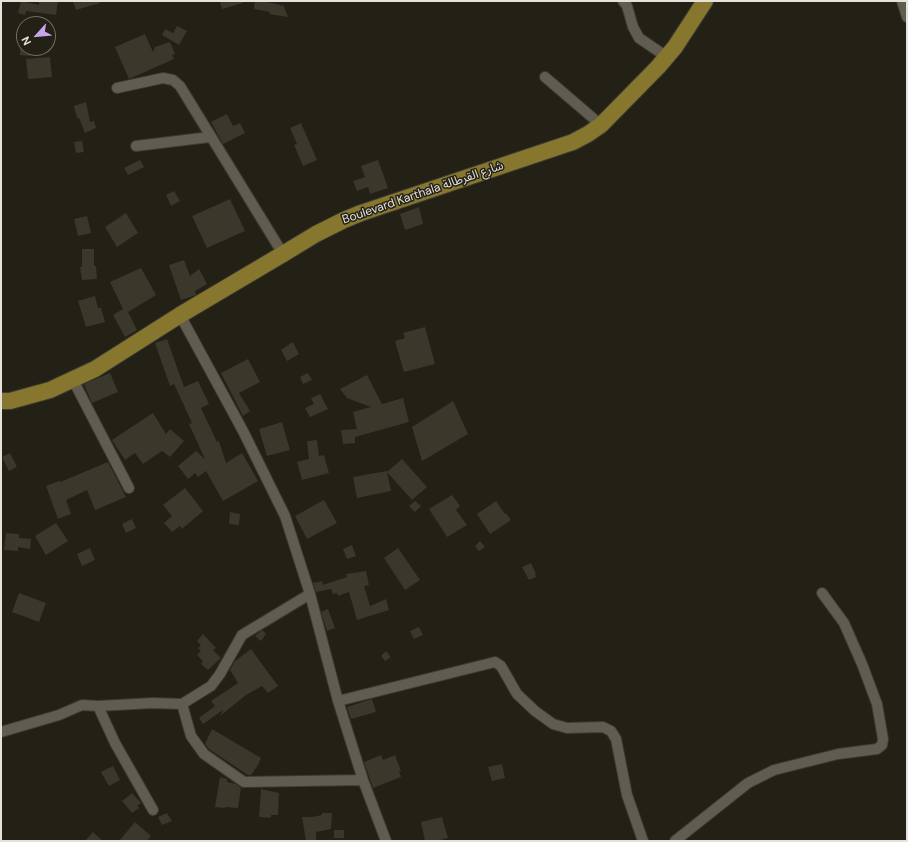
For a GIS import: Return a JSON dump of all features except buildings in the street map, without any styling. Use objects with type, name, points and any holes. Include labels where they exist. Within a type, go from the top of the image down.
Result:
[{"type":"main road","name":"Boulevard Karthala شارع القرطالة","points":[[1,401],[10,401],[50,390],[95,369],[180,315],[316,234],[361,213],[573,142],[588,134],[601,125],[675,48],[705,1]]},
{"type":"street","points":[[623,1],[627,6],[633,27],[639,38],[667,57]]},
{"type":"street","points":[[902,1],[907,17]]},
{"type":"street","points":[[545,77],[601,125]]},
{"type":"street","points":[[118,88],[163,78],[173,80],[180,86],[282,254]]},
{"type":"street","points":[[136,146],[210,137]]},
{"type":"street","points":[[180,315],[243,431],[285,516],[310,594],[338,701],[363,780],[386,841]]},
{"type":"street","points":[[73,380],[129,488]]},
{"type":"street","points":[[675,841],[748,783],[774,770],[838,754],[877,749],[882,745],[883,739],[877,704],[862,664],[844,623],[822,593]]},
{"type":"street","points":[[1,732],[59,715],[82,706],[153,703],[182,704],[211,686],[220,674],[242,635],[310,594]]},
{"type":"street","points":[[338,701],[495,662],[501,666],[517,694],[535,711],[553,724],[568,728],[603,726],[611,731],[616,739],[626,795],[643,841]]},
{"type":"street","points":[[182,704],[191,736],[204,754],[244,782],[363,780]]},
{"type":"street","points":[[98,706],[115,743],[153,810]]}]
